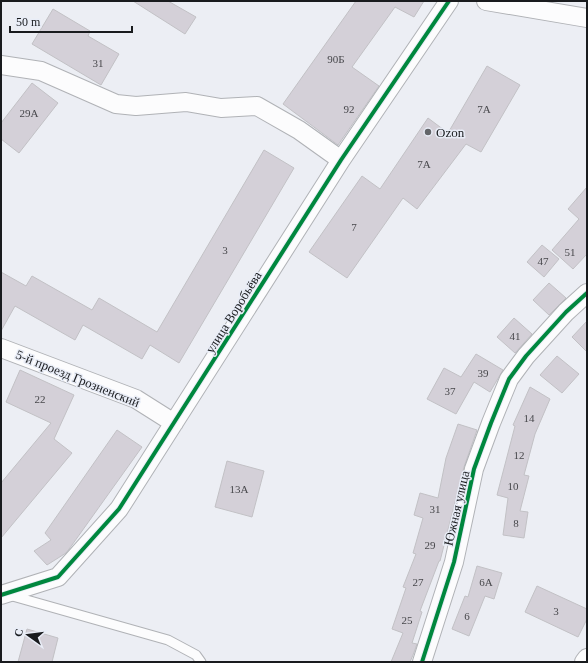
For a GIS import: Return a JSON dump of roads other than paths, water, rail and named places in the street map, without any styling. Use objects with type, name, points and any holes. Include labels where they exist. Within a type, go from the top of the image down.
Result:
[{"type":"street","name":"улица Воробьёва","points":[[3,594],[58,577],[119,509],[341,160],[449,1]]},
{"type":"street","points":[[486,1],[587,18]]},
{"type":"street","points":[[1,65],[40,71],[116,104],[136,106],[186,102],[221,108],[257,106],[299,130],[341,160]]},
{"type":"street","name":"Южная улица","points":[[422,662],[454,562],[474,469],[509,380],[531,350],[566,312],[587,293]]},
{"type":"street","name":"5-й проезд Грозненский","points":[[1,348],[136,399],[174,423]]},
{"type":"street","points":[[584,662],[587,658]]},
{"type":"lane","points":[[3,594],[168,640],[196,656],[201,662]]},
{"type":"place","name":"Ozon","points":[[428,132]]}]
